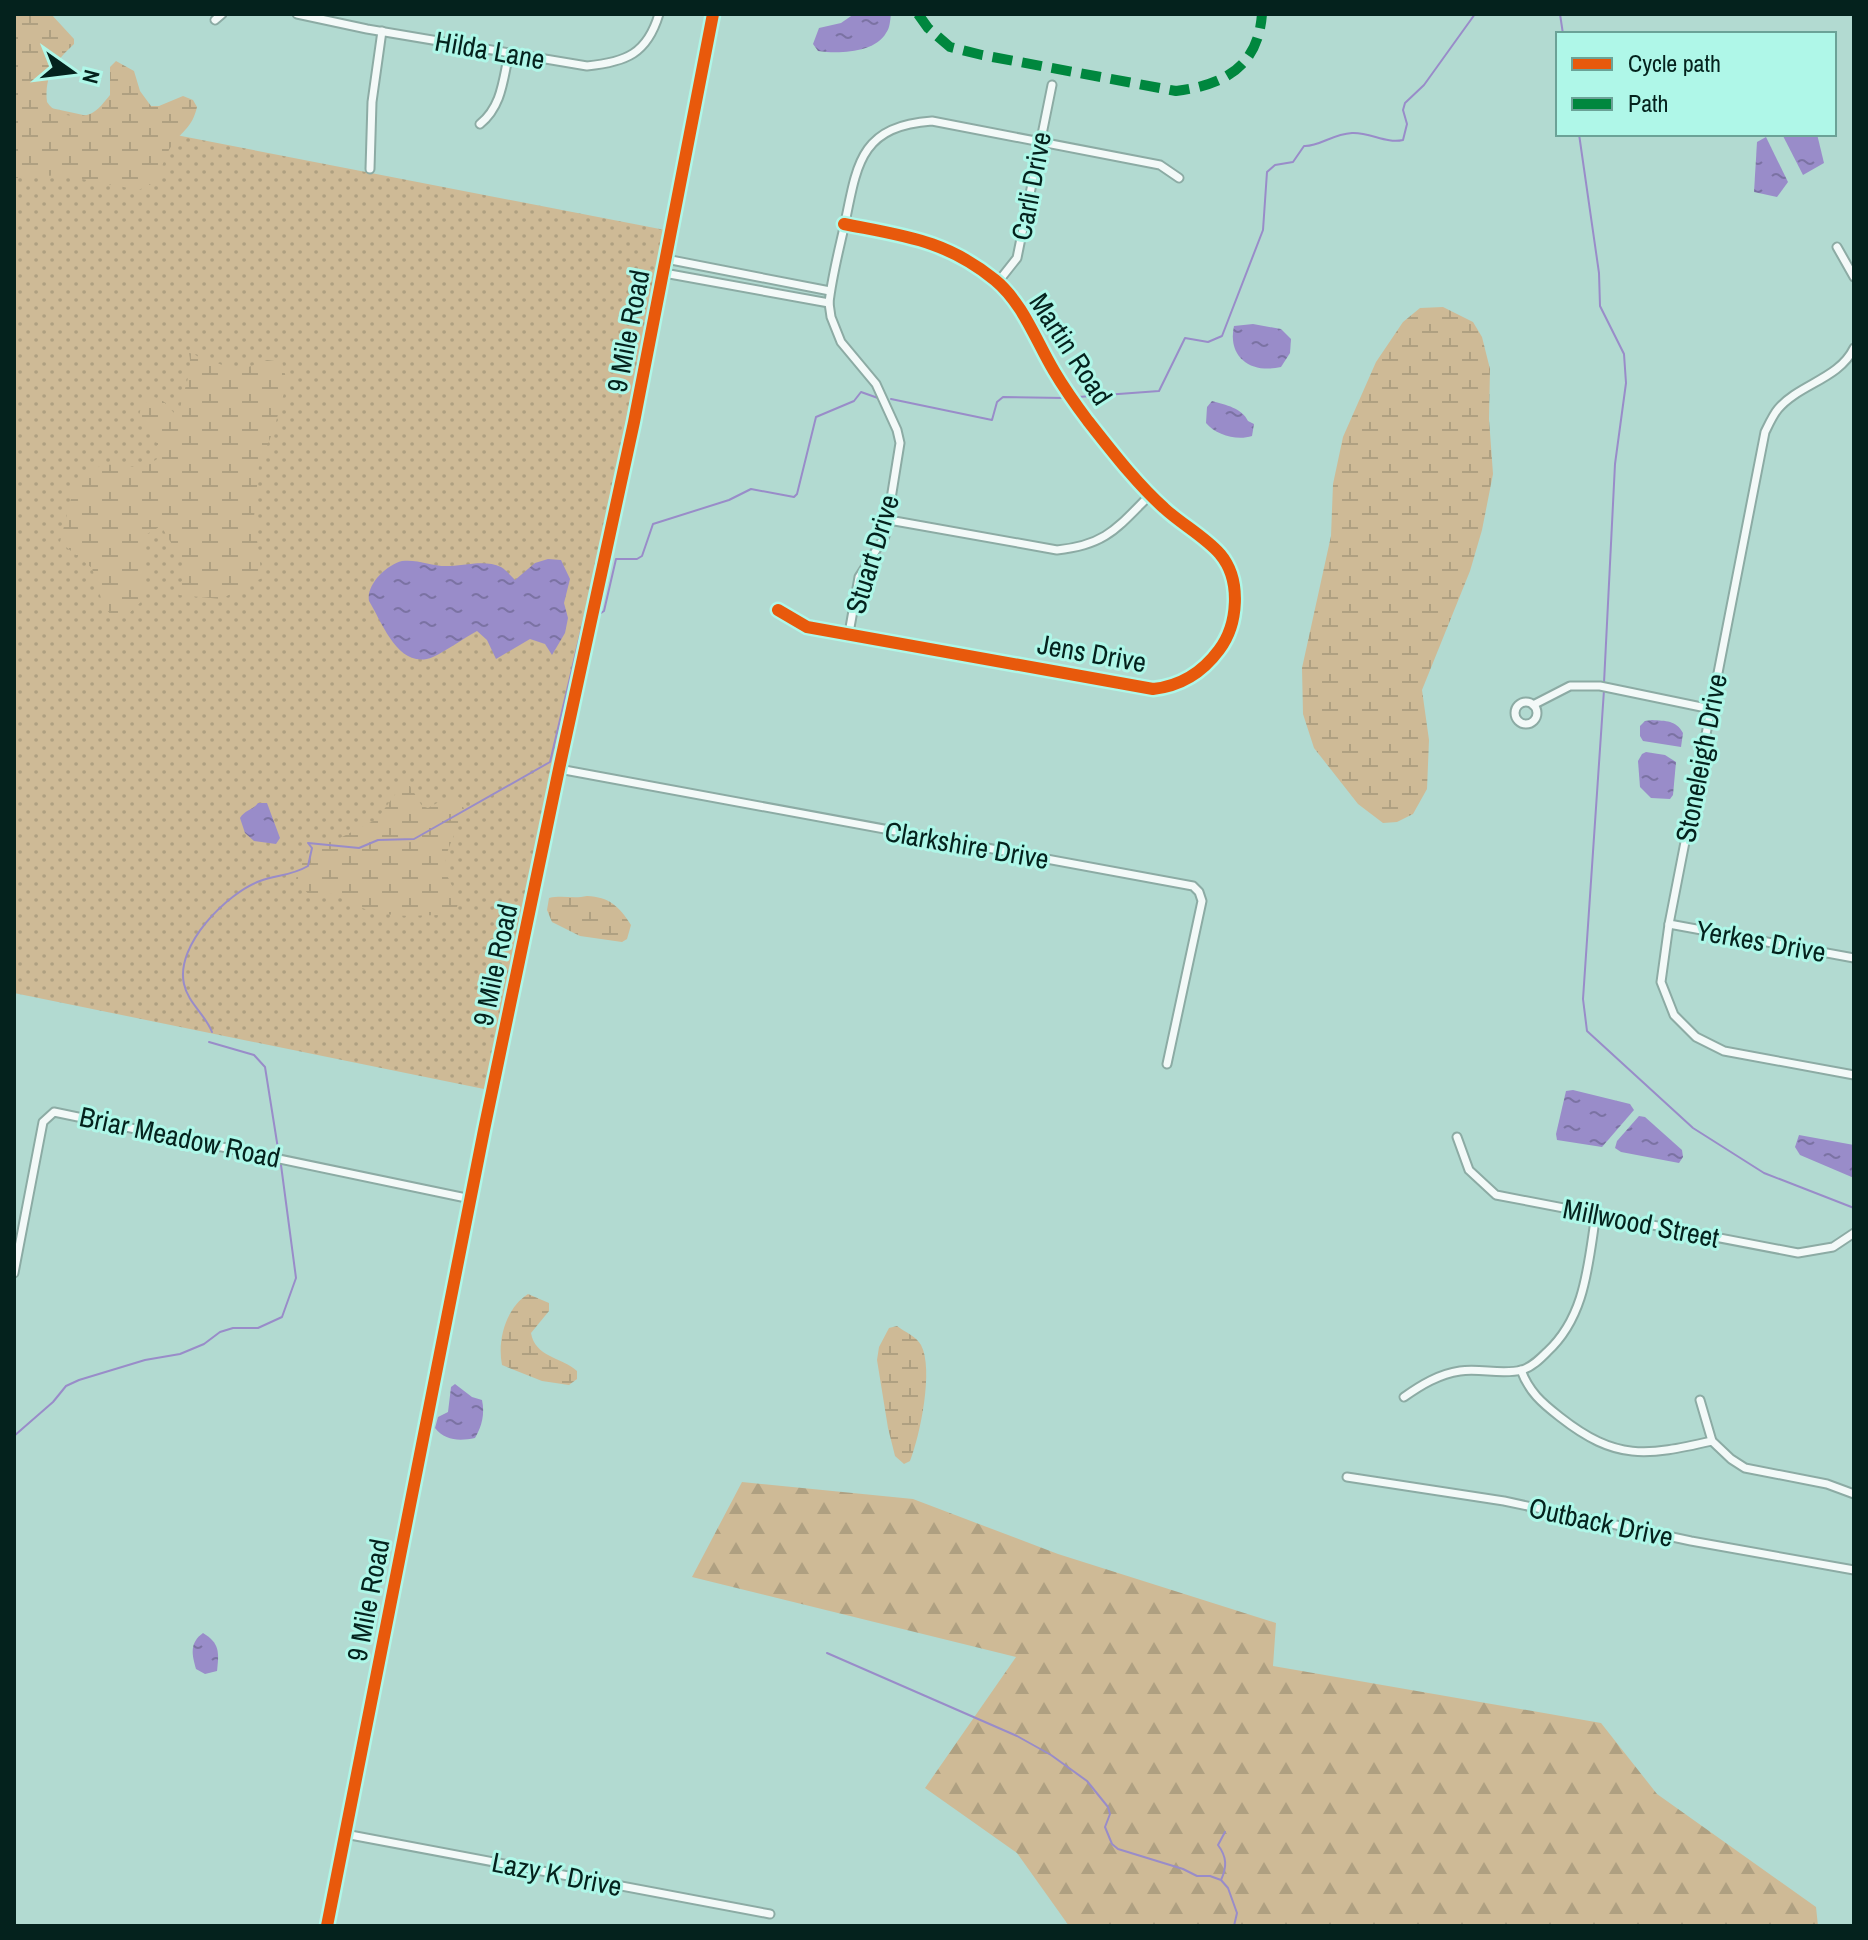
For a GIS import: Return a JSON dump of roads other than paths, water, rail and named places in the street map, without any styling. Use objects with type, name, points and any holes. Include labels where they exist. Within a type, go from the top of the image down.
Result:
[{"type":"street","name":"Hilda Lane","points":[[297,14],[587,66],[612,64],[631,57],[645,44],[659,14]]},
{"type":"street","name":"9 Mile Road","points":[[327,1926],[471,1199],[559,769],[627,458],[713,14]]},
{"type":"street","points":[[370,169],[372,102],[382,31]]},
{"type":"street","points":[[480,124],[499,102],[509,53]]},
{"type":"street","name":"Carli Drive","points":[[998,282],[1017,258],[1052,85]]},
{"type":"street","points":[[664,273],[829,303],[854,175],[867,148],[888,131],[913,123],[932,121],[1160,165],[1179,178]]},
{"type":"street","name":"Martin Road","points":[[844,224],[930,242],[967,260],[998,282],[1026,319],[1054,372],[1088,421],[1151,494]]},
{"type":"street","points":[[1837,247],[1854,277]]},
{"type":"street","points":[[666,259],[830,291]]},
{"type":"street","name":"Stuart Drive","points":[[829,303],[841,342],[876,384],[900,443],[885,536],[859,577],[849,633]]},
{"type":"street","name":"Stoneleigh Drive","points":[[1854,348],[1833,372],[1778,409],[1765,432],[1669,924],[1661,982],[1674,1015],[1696,1037],[1724,1051],[1854,1075]]},
{"type":"street","points":[[889,520],[1057,550],[1102,540],[1151,494]]},
{"type":"street","name":"Jens Drive","points":[[778,610],[807,627],[1153,689],[1182,682],[1203,668],[1226,639],[1233,614],[1234,587],[1221,555],[1151,494]]},
{"type":"street","points":[[1533,705],[1570,686],[1600,686],[1711,709]]},
{"type":"street","name":"Clarkshire Drive","points":[[559,769],[1193,886],[1202,901],[1167,1064]]},
{"type":"street","name":"Yerkes Drive","points":[[1669,924],[1854,958]]},
{"type":"street","name":"Briar Meadow Road","points":[[14,1273],[18,1237],[43,1122],[54,1112],[471,1199]]},
{"type":"street","name":"Millwood Street","points":[[1457,1137],[1469,1170],[1496,1195],[1798,1253],[1833,1247],[1854,1233]]},
{"type":"street","points":[[1404,1397],[1427,1381],[1460,1371],[1521,1370],[1535,1363],[1552,1347],[1576,1315],[1596,1214]]},
{"type":"street","points":[[1521,1370],[1526,1384],[1539,1401],[1594,1442],[1611,1449],[1632,1452],[1682,1448],[1712,1441]]},
{"type":"street","points":[[1700,1400],[1712,1441],[1745,1468],[1827,1484],[1854,1494]]},
{"type":"street","name":"Outback Drive","points":[[1347,1477],[1504,1501],[1691,1541],[1854,1570]]},
{"type":"street","name":"Lazy K Drive","points":[[345,1834],[770,1914]]},
{"type":"water","points":[[854,14],[891,14],[888,29],[881,40],[865,48],[845,52],[818,51],[813,44],[819,28],[841,23]]},
{"type":"water","points":[[1783,136],[1817,136],[1824,163],[1803,175]]},
{"type":"water","points":[[1766,137],[1788,182],[1777,197],[1754,192],[1757,142]]},
{"type":"water","points":[[1253,324],[1281,329],[1291,339],[1290,353],[1281,367],[1252,366],[1238,355],[1234,347],[1234,326]]},
{"type":"water","points":[[1212,401],[1242,413],[1254,424],[1252,436],[1233,437],[1210,427],[1206,423],[1207,407]]},
{"type":"water","points":[[548,559],[561,560],[570,579],[564,603],[568,618],[565,633],[552,655],[545,644],[530,639],[496,659],[487,640],[477,631],[433,657],[421,660],[411,657],[394,643],[369,601],[378,576],[402,561],[446,566],[488,563],[501,567],[515,580],[535,563]]},
{"type":"water","points":[[1652,720],[1677,726],[1683,733],[1681,747],[1643,741],[1640,726]]},
{"type":"water","points":[[1646,752],[1665,755],[1676,762],[1670,799],[1651,798],[1640,787],[1638,761]]},
{"type":"water","points":[[258,803],[267,803],[280,838],[276,844],[254,841],[245,833],[240,818]]},
{"type":"water","points":[[1566,1091],[1630,1104],[1634,1110],[1602,1147],[1557,1140]]},
{"type":"water","points":[[1639,1116],[1645,1117],[1682,1150],[1683,1157],[1679,1163],[1621,1152],[1615,1148],[1617,1141]]},
{"type":"water","points":[[1799,1135],[1854,1145],[1854,1178],[1800,1155],[1795,1147]]},
{"type":"water","points":[[455,1384],[472,1397],[482,1400],[482,1420],[475,1438],[453,1439],[435,1428],[438,1417],[448,1412],[451,1387]]},
{"type":"water","points":[[203,1633],[213,1641],[218,1654],[217,1671],[205,1674],[196,1669],[193,1654],[195,1641]]},
{"type":"waterway","points":[[1078,397],[1159,391],[1185,338],[1208,342],[1222,336],[1263,230],[1267,172],[1275,165],[1293,162],[1304,146],[1345,134],[1359,133],[1403,140],[1407,124],[1403,110],[1405,103],[1424,85],[1475,14]]},
{"type":"waterway","points":[[1560,14],[1563,32]]},
{"type":"waterway","points":[[1579,136],[1599,273],[1600,306],[1624,354],[1626,383],[1615,464],[1604,683]]},
{"type":"waterway","points":[[601,613],[616,559],[637,559],[642,556],[653,524],[729,500],[751,489],[794,497],[816,417],[854,401],[861,392],[878,398]]},
{"type":"waterway","points":[[891,399],[992,420],[997,402],[1003,397],[1064,398]]},
{"type":"waterway","points":[[212,1032],[189,997],[183,969],[187,953],[206,922],[247,887],[308,866],[312,848],[308,843],[359,848],[378,840],[414,839],[550,762],[586,610]]},
{"type":"waterway","points":[[1604,690],[1583,999],[1587,1031],[1693,1128],[1764,1173],[1854,1208]]},
{"type":"waterway","points":[[209,1042],[254,1055],[265,1067],[279,1155]]},
{"type":"waterway","points":[[14,1436],[53,1402],[66,1386],[79,1380],[145,1360],[180,1354],[204,1344],[220,1332],[233,1328],[258,1328],[282,1317],[296,1278],[281,1165]]},
{"type":"waterway","points":[[827,1653],[1017,1736],[1051,1755],[1087,1781],[1108,1807],[1110,1814],[1105,1827],[1112,1844],[1118,1849],[1197,1876],[1221,1880],[1228,1888],[1237,1913],[1234,1926]]},
{"type":"waterway","points":[[1221,1880],[1225,1862],[1218,1845],[1225,1832]]}]
